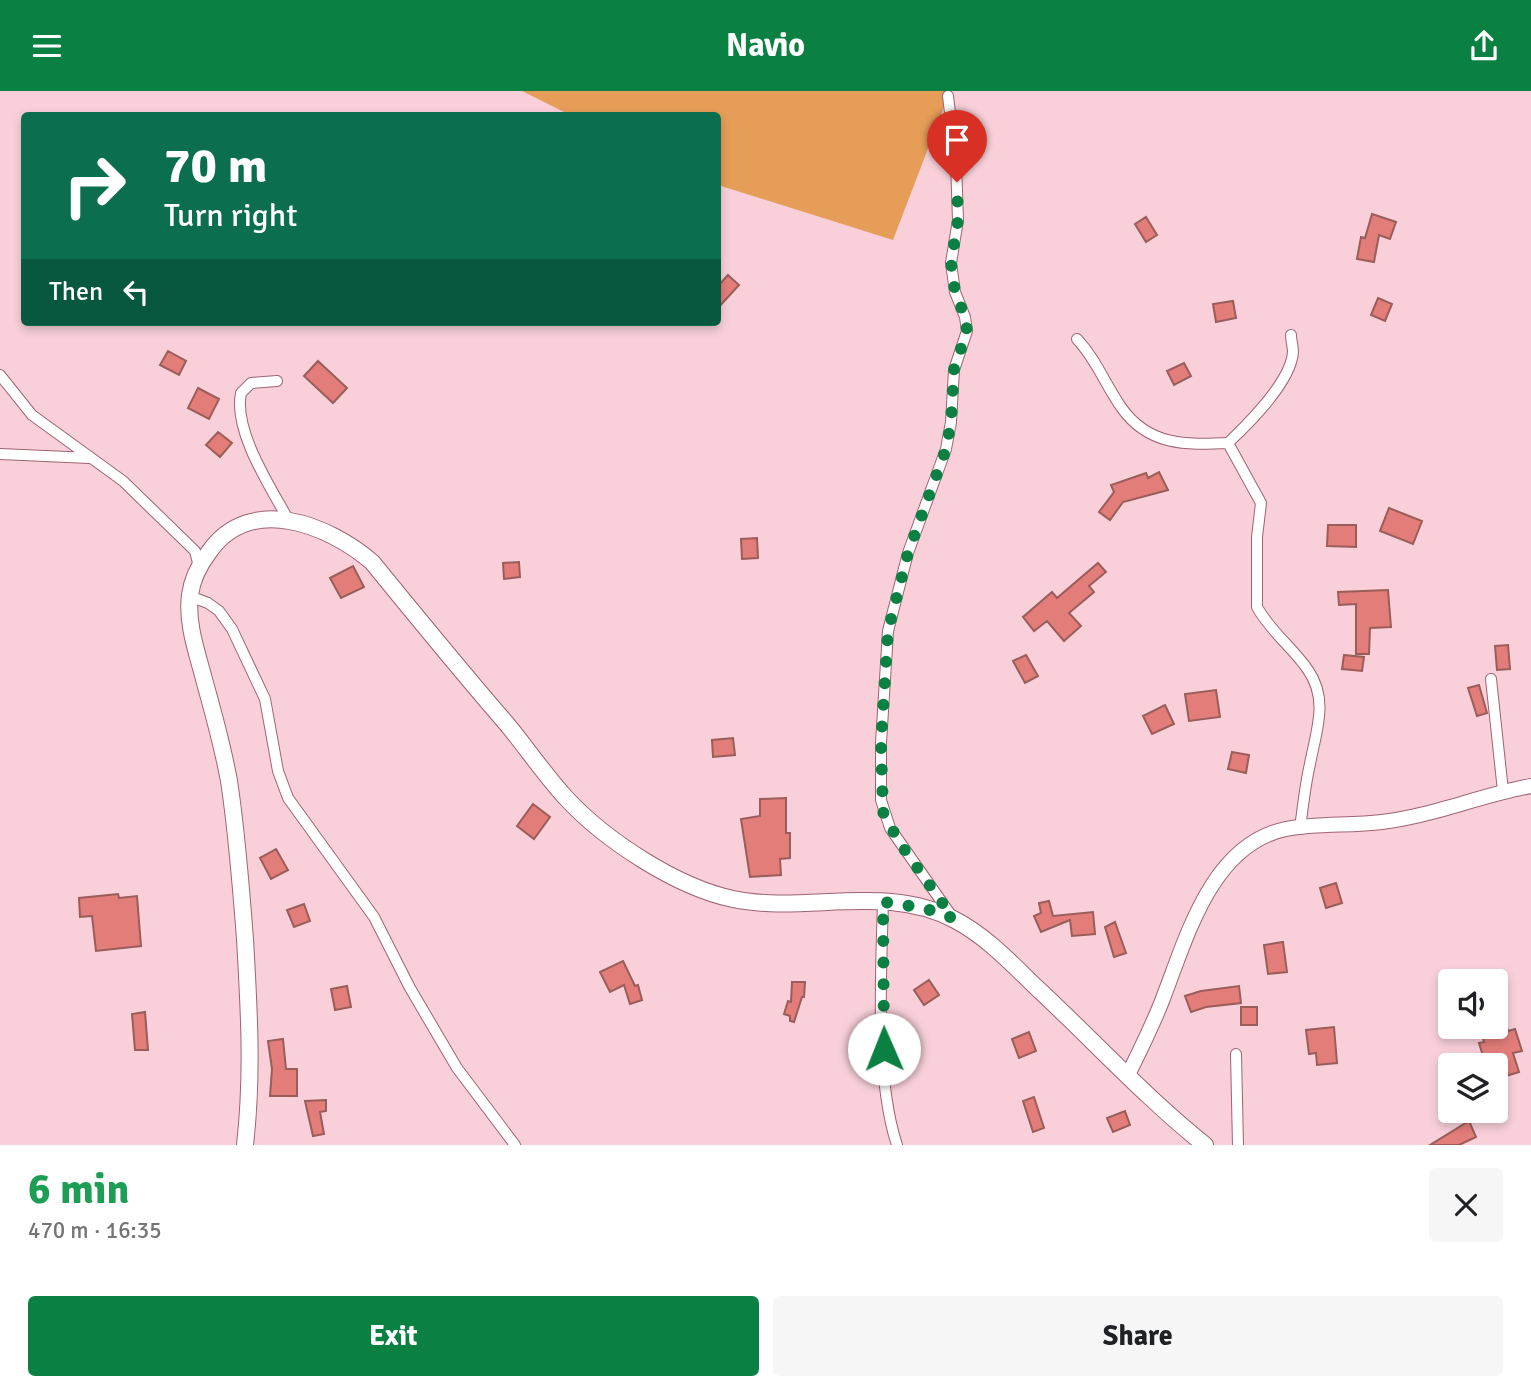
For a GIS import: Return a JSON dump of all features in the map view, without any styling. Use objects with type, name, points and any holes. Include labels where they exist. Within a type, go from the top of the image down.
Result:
[{"type":"main road","points":[[245,1145],[251,1089],[250,1026],[235,825],[221,740],[193,639],[189,596],[199,567],[214,545],[225,535],[252,521],[268,519],[315,527],[348,543],[372,562],[565,798],[604,833],[667,872],[733,899],[790,903],[883,902],[924,908],[953,918],[971,929],[1024,975],[1165,1113],[1205,1145]]},
{"type":"street","points":[[948,96],[956,162],[958,220],[951,263],[955,292],[965,317],[967,331],[954,369],[951,422],[946,449],[908,553],[888,631],[881,743],[881,800],[890,828],[953,918]]},
{"type":"street","points":[[1077,339],[1093,355],[1122,408],[1141,427],[1163,440],[1184,445],[1228,443],[1272,396],[1293,353],[1291,335]]},
{"type":"street","points":[[0,375],[32,415],[123,481],[195,551],[199,567]]},
{"type":"street","points":[[277,381],[258,381],[244,388],[240,407],[253,451],[289,521]]},
{"type":"street","points":[[1228,443],[1261,503],[1257,537],[1256,607],[1307,669],[1317,685],[1320,697],[1319,726],[1310,759],[1300,828]]},
{"type":"street","points":[[0,454],[90,458]]},
{"type":"street","points":[[189,596],[219,611],[232,629],[265,699],[278,771],[288,798],[325,853],[368,908],[457,1068],[515,1145]]},
{"type":"street","points":[[1491,679],[1503,791]]},
{"type":"street","points":[[1128,1075],[1165,995],[1182,944],[1216,879],[1257,840],[1285,830],[1382,822],[1531,786]]},
{"type":"street","points":[[883,902],[884,1073],[891,1126],[897,1145]]},
{"type":"street","points":[[1236,1054],[1238,1145]]},
{"type":"shaded area","points":[[522,91],[950,91],[893,240],[721,186],[721,112],[564,112]]},
{"type":"building","points":[[1372,214],[1396,222],[1390,239],[1379,235],[1374,262],[1357,259],[1361,237],[1365,238]]},
{"type":"building","points":[[1146,217],[1157,235],[1146,242],[1135,224]]},
{"type":"building","points":[[728,275],[739,285],[721,305],[721,283]]},
{"type":"building","points":[[1378,298],[1392,304],[1385,321],[1371,315]]},
{"type":"building","points":[[1233,301],[1236,318],[1216,322],[1213,304]]},
{"type":"building","points":[[168,351],[186,361],[179,375],[160,365]]},
{"type":"building","points":[[318,361],[347,388],[333,403],[304,376]]},
{"type":"building","points":[[1184,363],[1191,376],[1174,385],[1167,371]]},
{"type":"building","points":[[198,388],[219,399],[209,419],[188,408]]},
{"type":"building","points":[[218,432],[232,443],[220,457],[206,445]]},
{"type":"building","points":[[1159,472],[1168,490],[1123,502],[1110,520],[1099,512],[1114,492],[1111,485],[1146,473],[1148,478]]},
{"type":"building","points":[[1389,508],[1422,521],[1413,544],[1380,531]]},
{"type":"building","points":[[1328,525],[1356,525],[1356,547],[1327,546]]},
{"type":"building","points":[[757,538],[758,558],[742,559],[741,539]]},
{"type":"building","points":[[519,562],[520,577],[504,579],[503,563]]},
{"type":"building","points":[[1098,563],[1106,572],[1089,586],[1094,592],[1069,613],[1081,626],[1064,641],[1047,621],[1034,631],[1023,617],[1052,592],[1057,598]]},
{"type":"building","points":[[353,566],[364,587],[341,598],[330,578]]},
{"type":"building","points":[[1388,590],[1391,627],[1370,628],[1369,654],[1356,654],[1356,604],[1339,605],[1338,592]]},
{"type":"building","points":[[1508,645],[1510,669],[1497,670],[1495,646]]},
{"type":"building","points":[[1026,655],[1038,676],[1025,683],[1013,661]]},
{"type":"building","points":[[1344,655],[1364,657],[1362,671],[1342,669]]},
{"type":"building","points":[[1479,685],[1487,713],[1477,716],[1468,688]]},
{"type":"building","points":[[1216,690],[1220,717],[1189,721],[1185,694]]},
{"type":"building","points":[[1165,705],[1174,724],[1152,734],[1143,716]]},
{"type":"building","points":[[733,738],[735,755],[713,757],[712,740]]},
{"type":"building","points":[[1232,752],[1249,755],[1246,773],[1228,769]]},
{"type":"building","points":[[786,798],[786,833],[790,833],[790,858],[780,859],[781,875],[750,877],[741,819],[760,816],[760,799]]},
{"type":"building","points":[[533,804],[550,817],[534,839],[517,826]]},
{"type":"building","points":[[276,849],[288,870],[271,879],[260,858]]},
{"type":"building","points":[[1336,883],[1342,903],[1326,908],[1320,888]]},
{"type":"building","points":[[118,894],[119,898],[137,896],[141,946],[96,951],[92,916],[80,917],[79,898]]},
{"type":"building","points":[[1049,901],[1053,916],[1093,912],[1095,934],[1072,936],[1070,920],[1041,932],[1034,916],[1041,913],[1039,903]]},
{"type":"building","points":[[304,904],[310,921],[294,927],[287,910]]},
{"type":"building","points":[[1115,922],[1126,953],[1114,957],[1105,927]]},
{"type":"building","points":[[1283,942],[1287,972],[1268,974],[1264,945]]},
{"type":"building","points":[[623,961],[635,986],[638,985],[642,1000],[630,1004],[624,985],[610,992],[600,972]]},
{"type":"building","points":[[929,980],[939,995],[924,1005],[914,990]]},
{"type":"building","points":[[792,982],[805,982],[804,997],[794,1022],[790,1021],[790,1016],[784,1014],[788,1001],[791,1002]]},
{"type":"building","points":[[347,986],[351,1007],[335,1010],[331,989]]},
{"type":"building","points":[[1239,986],[1241,1003],[1206,1007],[1191,1012],[1185,996],[1201,991]]},
{"type":"building","points":[[1241,1007],[1257,1007],[1257,1025],[1241,1025]]},
{"type":"building","points":[[145,1012],[148,1050],[135,1050],[132,1014]]},
{"type":"building","points":[[1334,1027],[1337,1063],[1317,1065],[1316,1053],[1309,1054],[1306,1030]]},
{"type":"building","points":[[1515,1029],[1522,1051],[1513,1053],[1519,1072],[1508,1075],[1508,1053],[1482,1053],[1479,1043],[1484,1042],[1483,1039],[1508,1039],[1508,1031]]},
{"type":"building","points":[[1029,1032],[1036,1051],[1019,1058],[1012,1039]]},
{"type":"building","points":[[283,1039],[286,1069],[297,1069],[297,1096],[270,1096],[272,1069],[268,1041]]},
{"type":"building","points":[[1034,1097],[1044,1128],[1033,1132],[1023,1101]]},
{"type":"building","points":[[326,1100],[326,1111],[320,1112],[324,1134],[313,1136],[305,1101]]},
{"type":"building","points":[[1125,1111],[1130,1125],[1113,1132],[1107,1118]]},
{"type":"building","points":[[1466,1123],[1470,1123],[1476,1137],[1459,1145],[1430,1145]]},
{"type":"route","points":[[884,1049],[883,902],[924,908],[953,918],[899,842],[883,812],[881,743],[888,631],[908,553],[946,449],[951,422],[954,369],[967,331],[962,305],[955,292],[951,263],[958,220],[957,182]]}]
